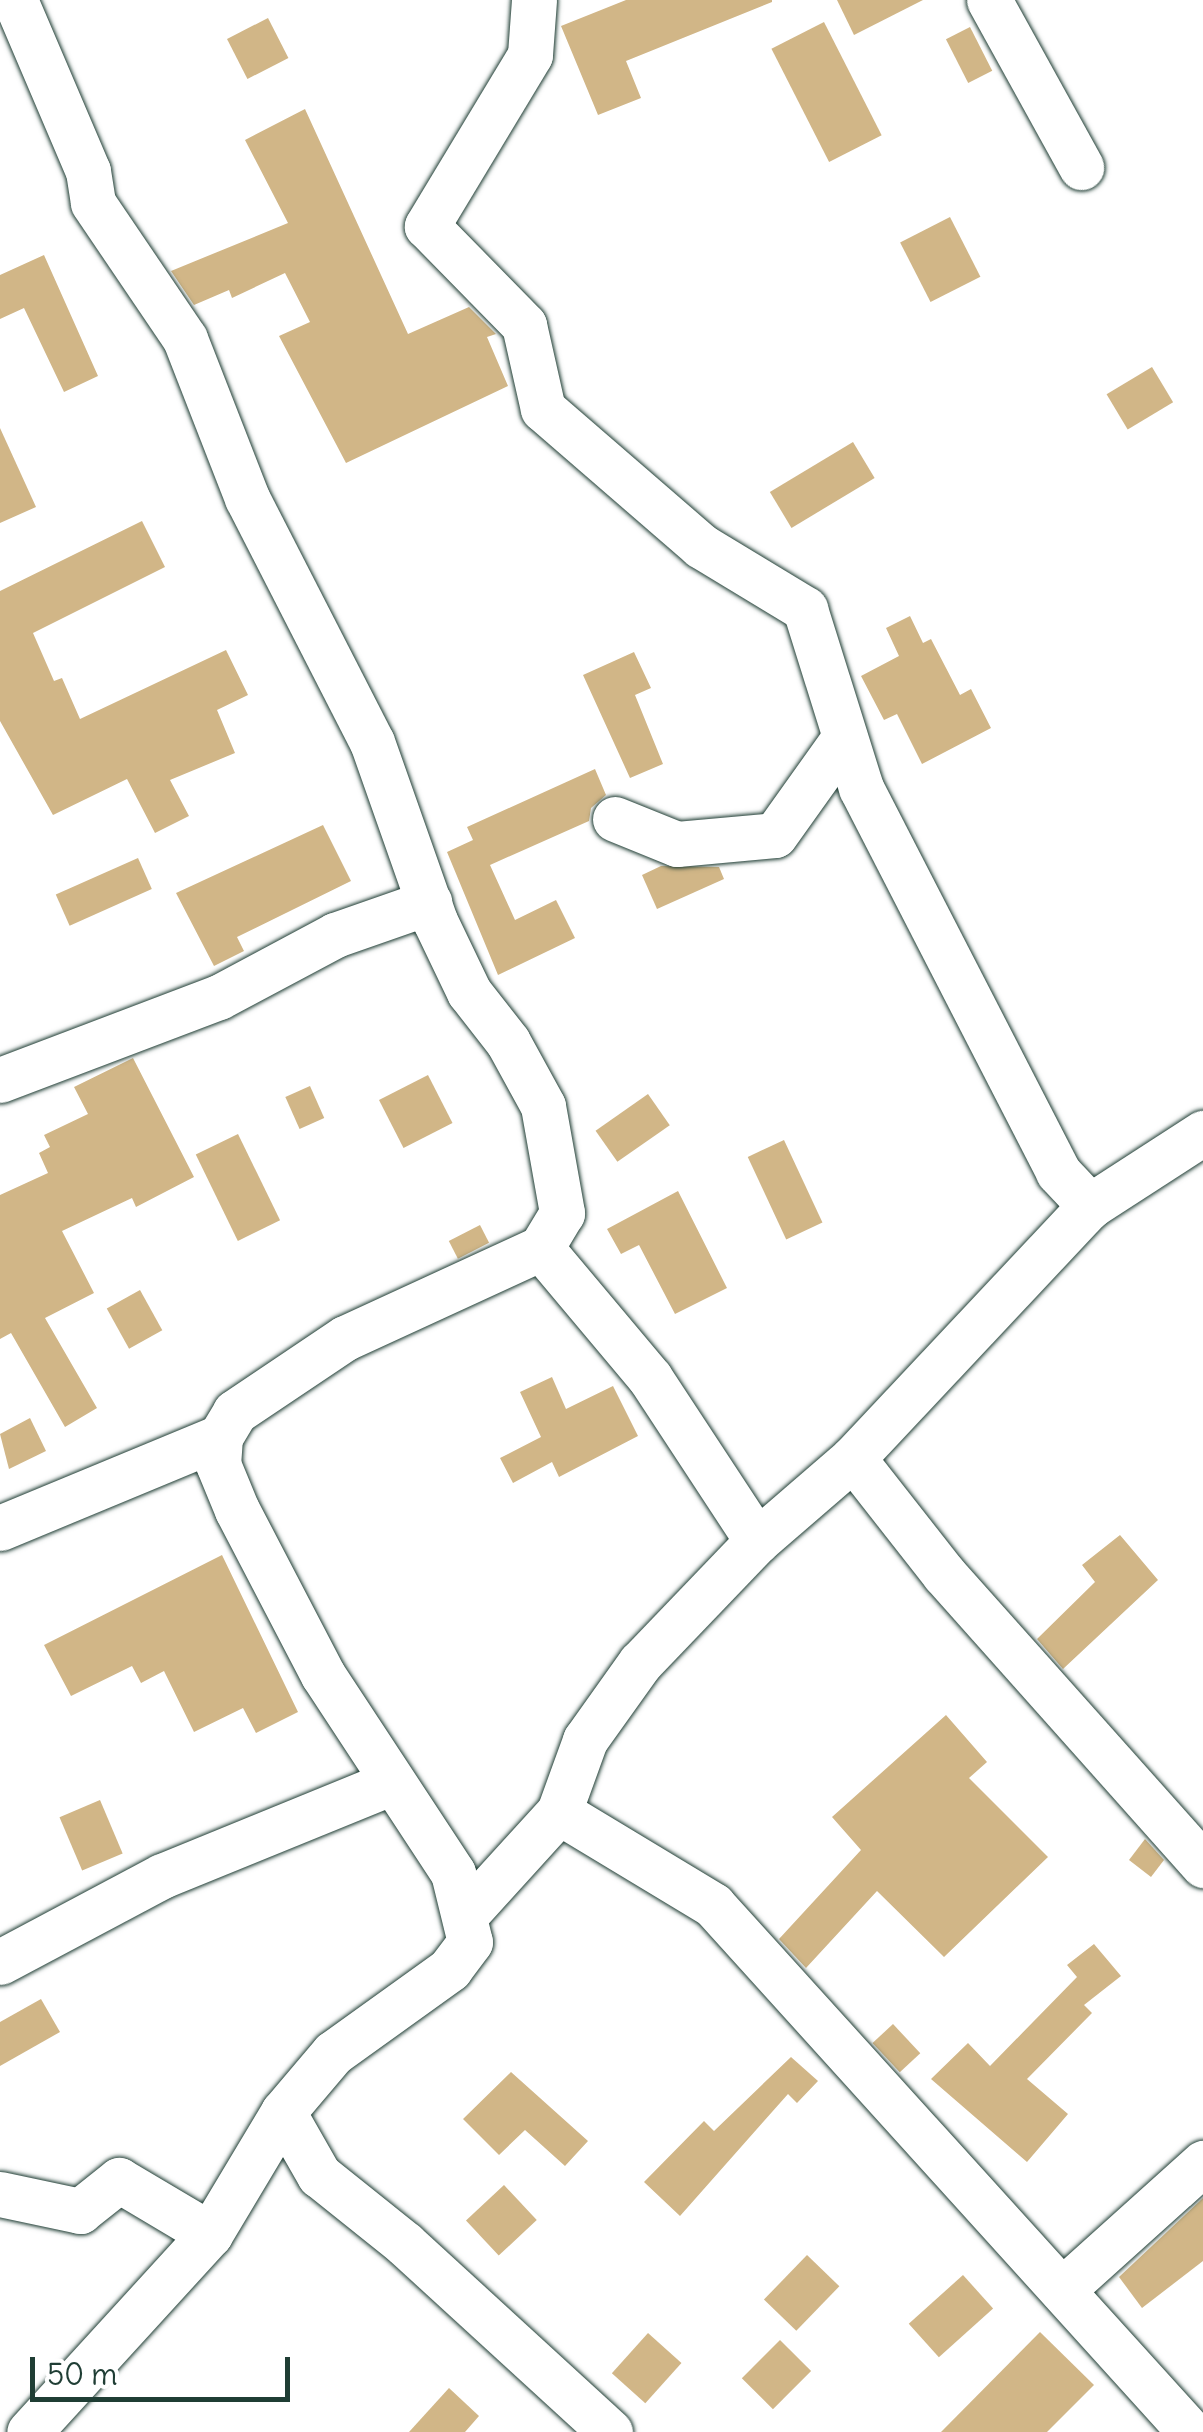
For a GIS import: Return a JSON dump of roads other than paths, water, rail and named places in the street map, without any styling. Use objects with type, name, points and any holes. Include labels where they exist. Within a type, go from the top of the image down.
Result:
[{"type":"street","points":[[14,0],[88,170],[93,203],[185,339],[248,498],[372,742],[429,902],[469,992],[508,1042],[543,1106],[562,1212],[541,1248],[345,1338],[235,1412],[220,1436],[218,1464],[236,1510],[322,1675],[453,1873],[467,1913],[470,1942],[450,1969],[333,2053],[283,2112],[210,2234],[30,2432]]},
{"type":"street","points":[[534,0],[530,55],[427,226],[524,325],[543,410],[700,546],[805,609],[861,788],[1058,1172],[1090,1206]]},
{"type":"street","points":[[989,0],[1081,167]]},
{"type":"street","points":[[615,819],[677,844],[776,834],[845,737]]},
{"type":"street","points":[[0,1080],[219,998],[335,935],[429,902]]},
{"type":"street","points":[[467,1913],[559,1812],[585,1740],[640,1663],[757,1542],[853,1458],[1090,1206],[1203,1133]]},
{"type":"street","points":[[541,1248],[650,1378],[757,1542]]},
{"type":"street","points":[[0,1528],[220,1436]]},
{"type":"street","points":[[853,1458],[980,1616],[1203,1865]]},
{"type":"street","points":[[0,1962],[162,1876],[390,1783]]},
{"type":"street","points":[[559,1812],[712,1905],[814,2024],[951,2162],[1190,2432]]},
{"type":"street","points":[[283,2112],[319,2175],[405,2244],[610,2432]]},
{"type":"street","points":[[1062,2290],[1203,2163]]},
{"type":"street","points":[[245,2181],[319,2175]]},
{"type":"street","points":[[0,2194],[80,2211],[119,2180],[210,2234]]}]
